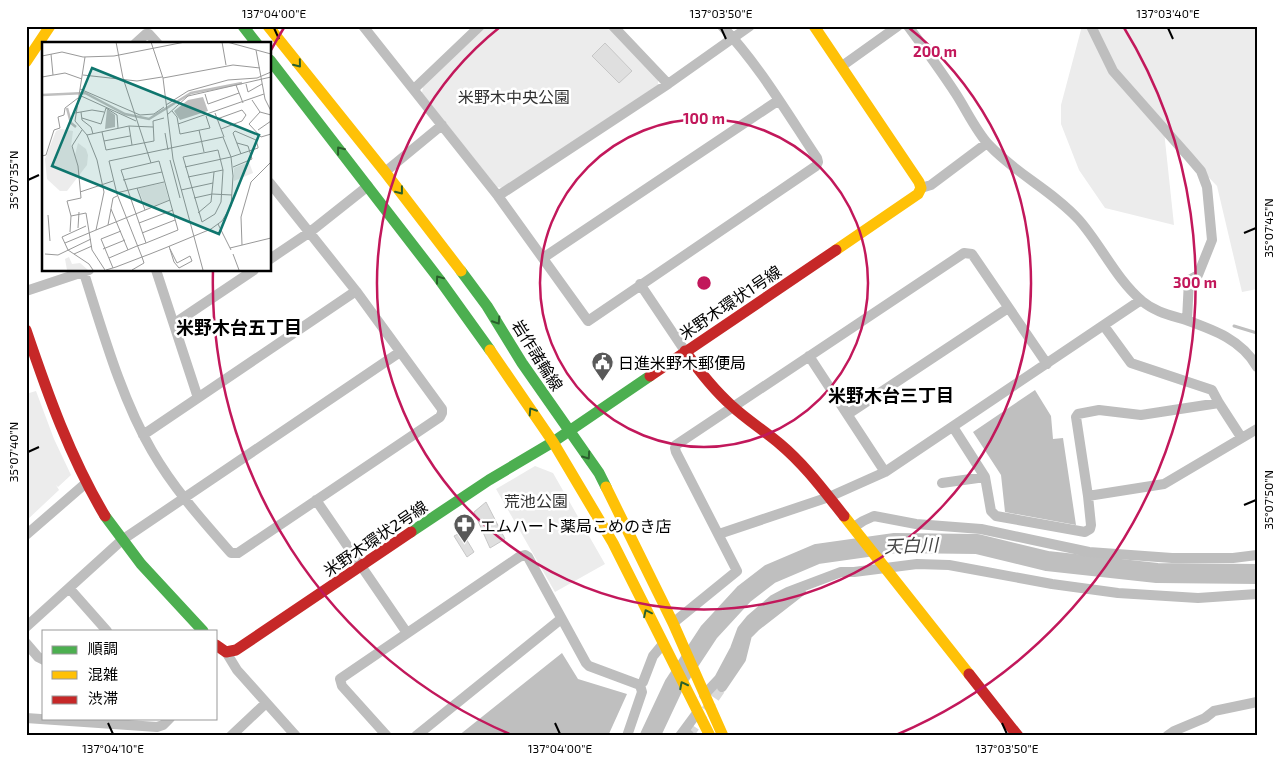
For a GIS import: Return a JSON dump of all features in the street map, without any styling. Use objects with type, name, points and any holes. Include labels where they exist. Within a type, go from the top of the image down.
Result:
[{"type":"street","points":[[27,60],[50,26]]},
{"type":"street","points":[[244,26],[256,42]]},
{"type":"street","name":"岩作諸輪線","points":[[268,26],[385,172],[487,306],[522,363],[599,473],[672,623],[723,736]]},
{"type":"street","points":[[414,89],[480,26]]},
{"type":"street","points":[[614,26],[668,84]]},
{"type":"street","points":[[369,29],[498,196],[588,321],[816,166],[818,162],[778,100],[734,39],[722,26]]},
{"type":"street","points":[[498,196],[668,84],[750,26]]},
{"type":"street","points":[[814,26],[921,187],[931,185],[987,143]]},
{"type":"street","points":[[842,66],[898,26]]},
{"type":"street","points":[[908,26],[944,75],[987,143],[1003,159],[1063,204],[1078,220],[1123,281],[1141,300],[1156,311],[1187,320],[1237,342],[1257,367]]},
{"type":"street","points":[[1091,26],[1113,71],[1189,156],[1201,171],[1207,188],[1212,240],[1198,275],[1189,280],[1187,320]]},
{"type":"street","points":[[137,42],[146,34],[149,34],[156,42]]},
{"type":"street","points":[[271,61],[445,286],[553,442],[612,543],[710,736]]},
{"type":"street","points":[[543,258],[778,100]]},
{"type":"street","points":[[385,172],[442,125]]},
{"type":"street","points":[[26,291],[85,271],[130,404],[143,435],[184,499],[231,553],[238,552],[440,417],[442,413],[442,409],[356,291],[271,184]]},
{"type":"street","points":[[271,258],[310,232],[368,186]]},
{"type":"street","name":"米野木環状1号線","points":[[553,442],[918,194],[921,187]]},
{"type":"street","points":[[672,623],[737,572],[675,448],[676,445],[968,252],[972,254],[1047,364]]},
{"type":"street","points":[[156,271],[175,323],[198,398]]},
{"type":"street","points":[[175,323],[253,271]]},
{"type":"street","points":[[640,284],[697,369],[733,407],[781,445],[803,466],[856,529],[1018,736]]},
{"type":"street","points":[[143,435],[356,291]]},
{"type":"street","points":[[719,534],[829,497],[885,472],[1141,300]]},
{"type":"street","points":[[848,414],[1008,308]]},
{"type":"street","points":[[1104,326],[1131,363],[1210,388],[1241,437]]},
{"type":"street","points":[[26,330],[56,420],[86,483],[122,540],[202,630]]},
{"type":"street","points":[[26,627],[122,540],[400,352]]},
{"type":"street","points":[[809,356],[885,472]]},
{"type":"street","points":[[953,428],[985,477],[991,511],[996,516],[1085,532],[1090,529],[1090,525],[1088,496],[1076,417],[1078,414],[1099,410],[1141,415],[1219,403]]},
{"type":"street","points":[[1088,496],[1164,484],[1257,429]]},
{"type":"street","name":"米野木環状2号線","points":[[221,648],[231,652],[236,650],[489,480],[553,442]]},
{"type":"street","points":[[942,483],[985,477]]},
{"type":"street","points":[[26,536],[86,483]]},
{"type":"street","points":[[316,500],[407,633]]},
{"type":"street","points":[[856,529],[863,520],[874,516],[916,524],[981,529],[1089,552],[1172,558],[1233,558],[1257,555]]},
{"type":"street","points":[[387,736],[342,686],[340,678],[519,557],[525,555],[528,557],[586,663],[589,666],[640,685]]},
{"type":"street","points":[[703,692],[719,679],[735,649],[742,630],[751,619],[773,600],[788,592],[841,572],[917,564],[949,565],[1052,584],[1118,593],[1198,598],[1257,594]]},
{"type":"street","points":[[722,687],[741,659],[746,635],[808,586]]},
{"type":"street","points":[[69,588],[106,630]]},
{"type":"street","points":[[416,736],[561,619]]},
{"type":"street","points":[[26,643],[42,659]]},
{"type":"street","points":[[640,685],[643,682],[653,656],[663,644]]},
{"type":"street","points":[[221,648],[237,670],[296,736]]},
{"type":"street","points":[[627,736],[642,692],[640,685]]},
{"type":"street","points":[[1167,736],[1174,731],[1206,718],[1214,711],[1257,702]]},
{"type":"street","points":[[231,736],[266,703]]},
{"type":"street","points":[[685,735],[698,712]]},
{"type":"street","points":[[26,718],[42,719]]},
{"type":"street","points":[[55,720],[157,727],[163,725],[168,720]]},
{"type":"green space","name":"米野木中央公園","points":[[487,26],[607,26],[658,79],[658,85],[503,188],[497,187],[422,93],[423,87]]},
{"type":"green space","points":[[1082,26],[1257,26],[1257,289],[1242,292],[1217,186],[1164,131],[1174,225],[1105,208],[1079,170],[1061,124],[1061,105]]},
{"type":"green space","points":[[36,391],[54,439],[71,475],[58,487],[56,485],[59,490],[26,521],[26,394]]},
{"type":"green space","name":"荒池公園","points":[[535,466],[553,473],[605,564],[555,592],[496,489]]},
{"type":"shaded area","points":[[1035,390],[1051,416],[1053,439],[1063,438],[1076,525],[1005,512],[1001,475],[973,432]]},
{"type":"shaded area","points":[[562,653],[578,679],[627,694],[608,736],[458,736]]},
{"type":"building","points":[[605,43],[632,71],[619,83],[592,56]]},
{"type":"building","points":[[486,502],[505,539],[490,548],[474,512]]},
{"type":"building","name":"エムハート薬局こめのき店","points":[[462,532],[474,552],[467,557],[454,536]]},
{"type":"waterway","points":[[1234,326],[1257,333]]},
{"type":"waterway","name":"天白川","points":[[650,736],[674,685],[709,632],[744,594],[770,574],[817,554],[895,543],[977,544],[1047,561],[1157,573],[1257,574]]},
{"type":"tunnel","points":[[689,735],[722,687]]},
{"type":"traffic: fast","points":[[243,26],[255,42]]},
{"type":"traffic: fast","points":[[271,61],[439,279],[490,350]]},
{"type":"traffic: fast","points":[[461,271],[487,306],[522,363],[599,473],[606,487]]},
{"type":"traffic: fast","points":[[411,532],[489,480],[553,442],[650,376]]},
{"type":"traffic: fast","points":[[105,516],[141,564],[202,630]]},
{"type":"traffic: slow","points":[[26,62],[50,26]]},
{"type":"traffic: slow","points":[[268,26],[385,172],[461,271]]},
{"type":"traffic: slow","points":[[814,26],[919,182],[921,188],[918,194],[836,250]]},
{"type":"traffic: slow","points":[[490,350],[553,442],[613,543],[710,736]]},
{"type":"traffic: slow","points":[[606,487],[673,623],[723,736]]},
{"type":"traffic: slow","points":[[844,516],[969,674]]},
{"type":"traffic: jam","points":[[650,376],[836,250]]},
{"type":"traffic: jam","points":[[26,330],[51,402],[70,448],[105,516]]},
{"type":"traffic: jam","points":[[685,351],[725,400],[780,444],[798,461],[844,516]]},
{"type":"traffic: jam","points":[[218,646],[226,652],[236,650],[411,532]]},
{"type":"traffic: jam","points":[[969,674],[1018,736]]},
{"type":"place","name":"日進米野木郵便局","points":[[602,381]]},
{"type":"place","name":"エムハート薬局こめのき店","points":[[464,544]]},
{"type":"district","name":"米野木台五丁目","points":[[239,327]]},
{"type":"district","name":"米野木台三丁目","points":[[891,395]]}]
